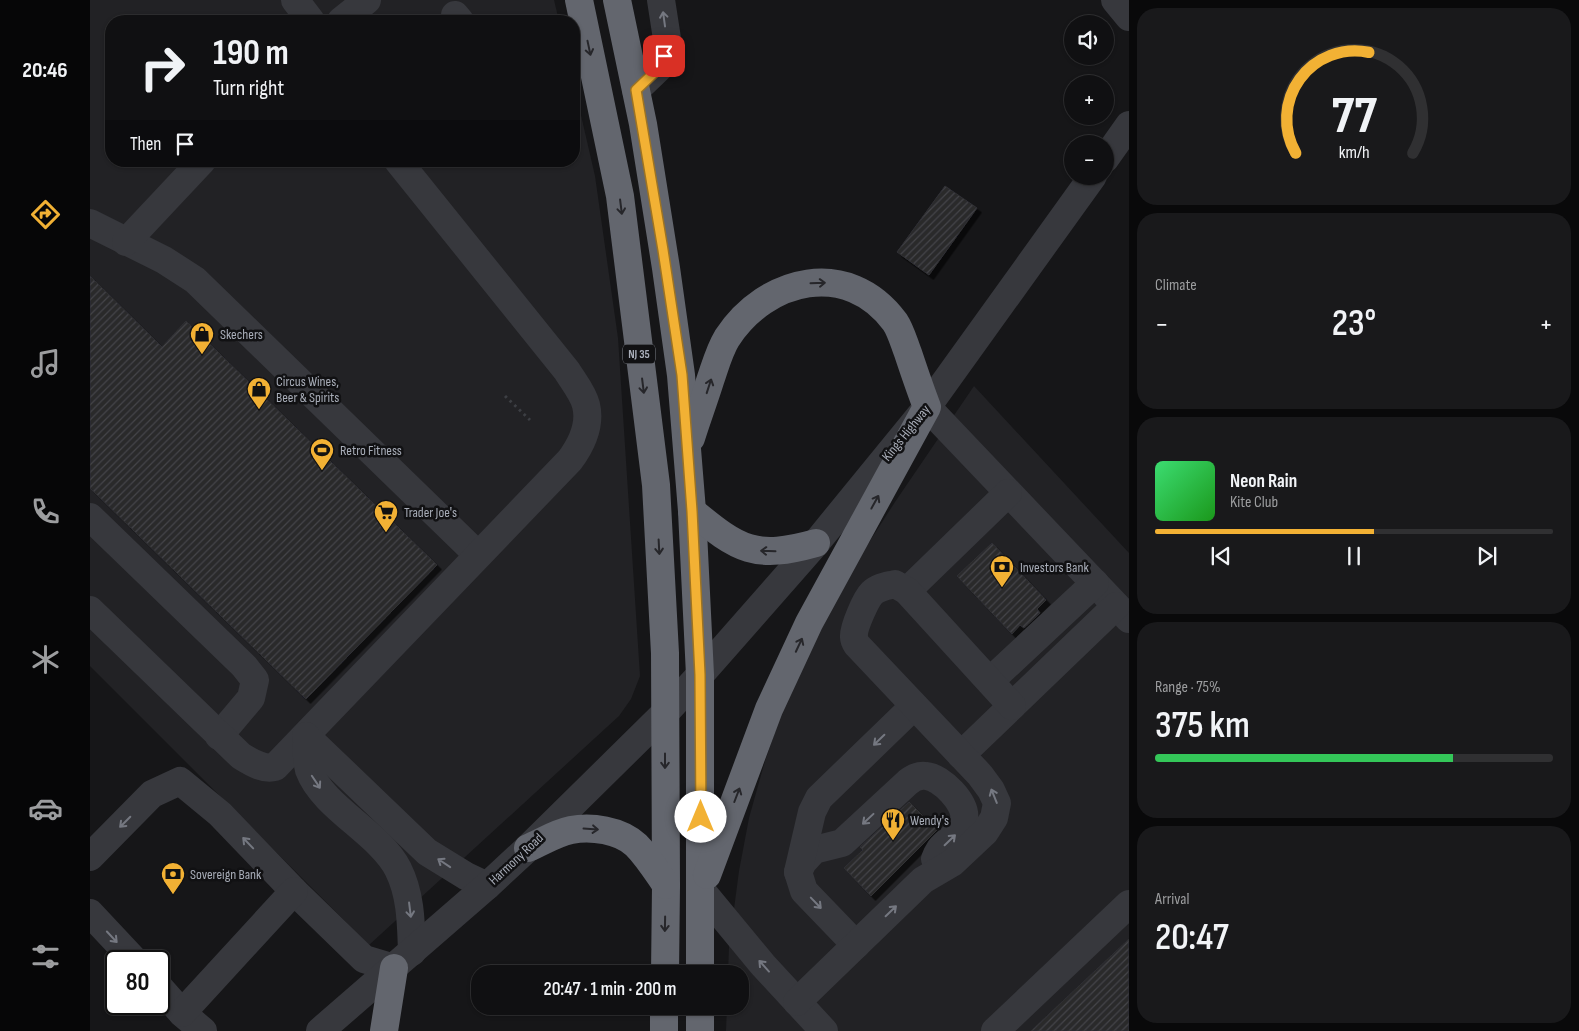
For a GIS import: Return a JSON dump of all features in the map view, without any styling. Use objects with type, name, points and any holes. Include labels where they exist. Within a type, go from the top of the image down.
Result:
[{"type":"highway","name":"NJ 35","points":[[579,0],[620,196],[654,476],[665,653],[666,885],[664,965]]},
{"type":"highway","points":[[617,0],[636,90],[662,239],[682,375],[692,511],[700,675],[700,965]]},
{"type":"highway","points":[[687,449],[718,357],[726,340],[744,315],[772,294],[794,286],[820,282],[842,285],[867,295],[882,306],[900,330],[926,407],[809,623],[769,709],[701,890]]},
{"type":"highway","points":[[692,511],[713,529],[752,550],[771,552],[792,550],[816,543]]},
{"type":"highway","points":[[528,848],[569,831],[586,828],[604,831],[620,836],[634,844],[645,855],[666,885]]},
{"type":"highway","points":[[384,1031],[403,960]]},
{"type":"highway","points":[[700,1015],[700,1031]]},
{"type":"street","points":[[295,0],[307,15]]},
{"type":"street","points":[[348,15],[367,0]]},
{"type":"street","points":[[636,90],[660,67],[668,45],[662,0]]},
{"type":"street","points":[[1115,0],[1129,16]]},
{"type":"street","points":[[1114,148],[1128,130]]},
{"type":"street","points":[[126,242],[196,167]]},
{"type":"street","points":[[90,610],[241,756],[250,762],[270,768],[279,764],[570,460],[580,447],[586,427],[586,405],[567,371],[403,167]]},
{"type":"street","name":"Kings Highway","points":[[700,675],[816,543],[926,407],[1086,185]]},
{"type":"street","points":[[90,223],[164,260],[194,280],[478,555]]},
{"type":"street","points":[[926,407],[1123,612],[1012,706],[961,755]]},
{"type":"street","points":[[907,591],[1008,493]]},
{"type":"street","points":[[90,517],[244,666],[255,680],[251,698],[219,736]]},
{"type":"street","points":[[986,676],[1090,578]]},
{"type":"street","points":[[797,1002],[923,880],[952,863],[985,832],[994,818],[997,803],[991,790],[961,755],[856,645],[854,639],[855,630],[866,601],[873,592],[895,584],[907,591],[1012,706]]},
{"type":"street","name":"Harmony Road","points":[[320,1031],[403,960],[528,848],[665,713],[700,675]]},
{"type":"street","points":[[856,945],[804,891],[798,872],[814,805],[914,706]]},
{"type":"street","points":[[306,736],[428,852],[466,876],[487,886]]},
{"type":"street","points":[[90,857],[152,794],[180,781],[220,814],[294,891],[364,959],[403,960],[410,907],[398,868],[388,854],[325,794],[314,780],[308,768],[306,736]]},
{"type":"street","points":[[798,872],[802,862],[814,850],[842,844],[908,782],[920,776],[926,776],[933,777],[951,791],[964,811],[965,816],[956,834],[940,849],[923,880]]},
{"type":"street","points":[[701,890],[746,945],[824,1031]]},
{"type":"street","points":[[182,1013],[294,891]]},
{"type":"street","points":[[995,1031],[1129,904]]},
{"type":"street","points":[[90,913],[125,950]]},
{"type":"street","points":[[170,999],[182,1013],[203,1031]]},
{"type":"path","points":[[505,396],[530,420]]},
{"type":"shaded area","points":[[90,0],[554,0],[558,15],[105,15],[105,167],[580,167],[580,111],[595,176],[618,338],[640,676],[631,699],[619,716],[369,945],[90,666]]},
{"type":"shaded area","points":[[974,386],[1129,553],[1129,1031],[726,1031],[727,1015],[749,1015],[749,965],[728,965],[729,947],[739,871],[749,818],[765,761],[785,703],[839,589],[895,502]]},
{"type":"building","points":[[945,186],[977,208],[929,275],[897,252]]},
{"type":"building","points":[[90,276],[162,347],[186,321],[437,565],[306,699],[90,488]]},
{"type":"building","name":"Investors Bank","points":[[992,543],[1046,600],[1037,609],[1040,613],[1024,628],[1020,625],[1012,634],[957,576]]},
{"type":"building","points":[[909,802],[937,830],[871,896],[844,868],[863,850],[860,847]]},
{"type":"building","points":[[1129,939],[1129,1031],[1031,1031]]},
{"type":"place","name":"Skechers","points":[[202,355]]},
{"type":"place","name":"Circus Wines, Beer & Spirits","points":[[259,410]]},
{"type":"place","name":"Retro Fitness","points":[[322,471]]},
{"type":"place","name":"Trader Joe's","points":[[386,533]]},
{"type":"place","name":"Investors Bank","points":[[1002,588]]},
{"type":"place","name":"Wendy's","points":[[893,841]]},
{"type":"place","name":"Sovereign Bank","points":[[173,895]]},
{"type":"route","points":[[664,56],[660,67],[636,90],[682,375],[692,511],[700,675],[701,817]]}]
